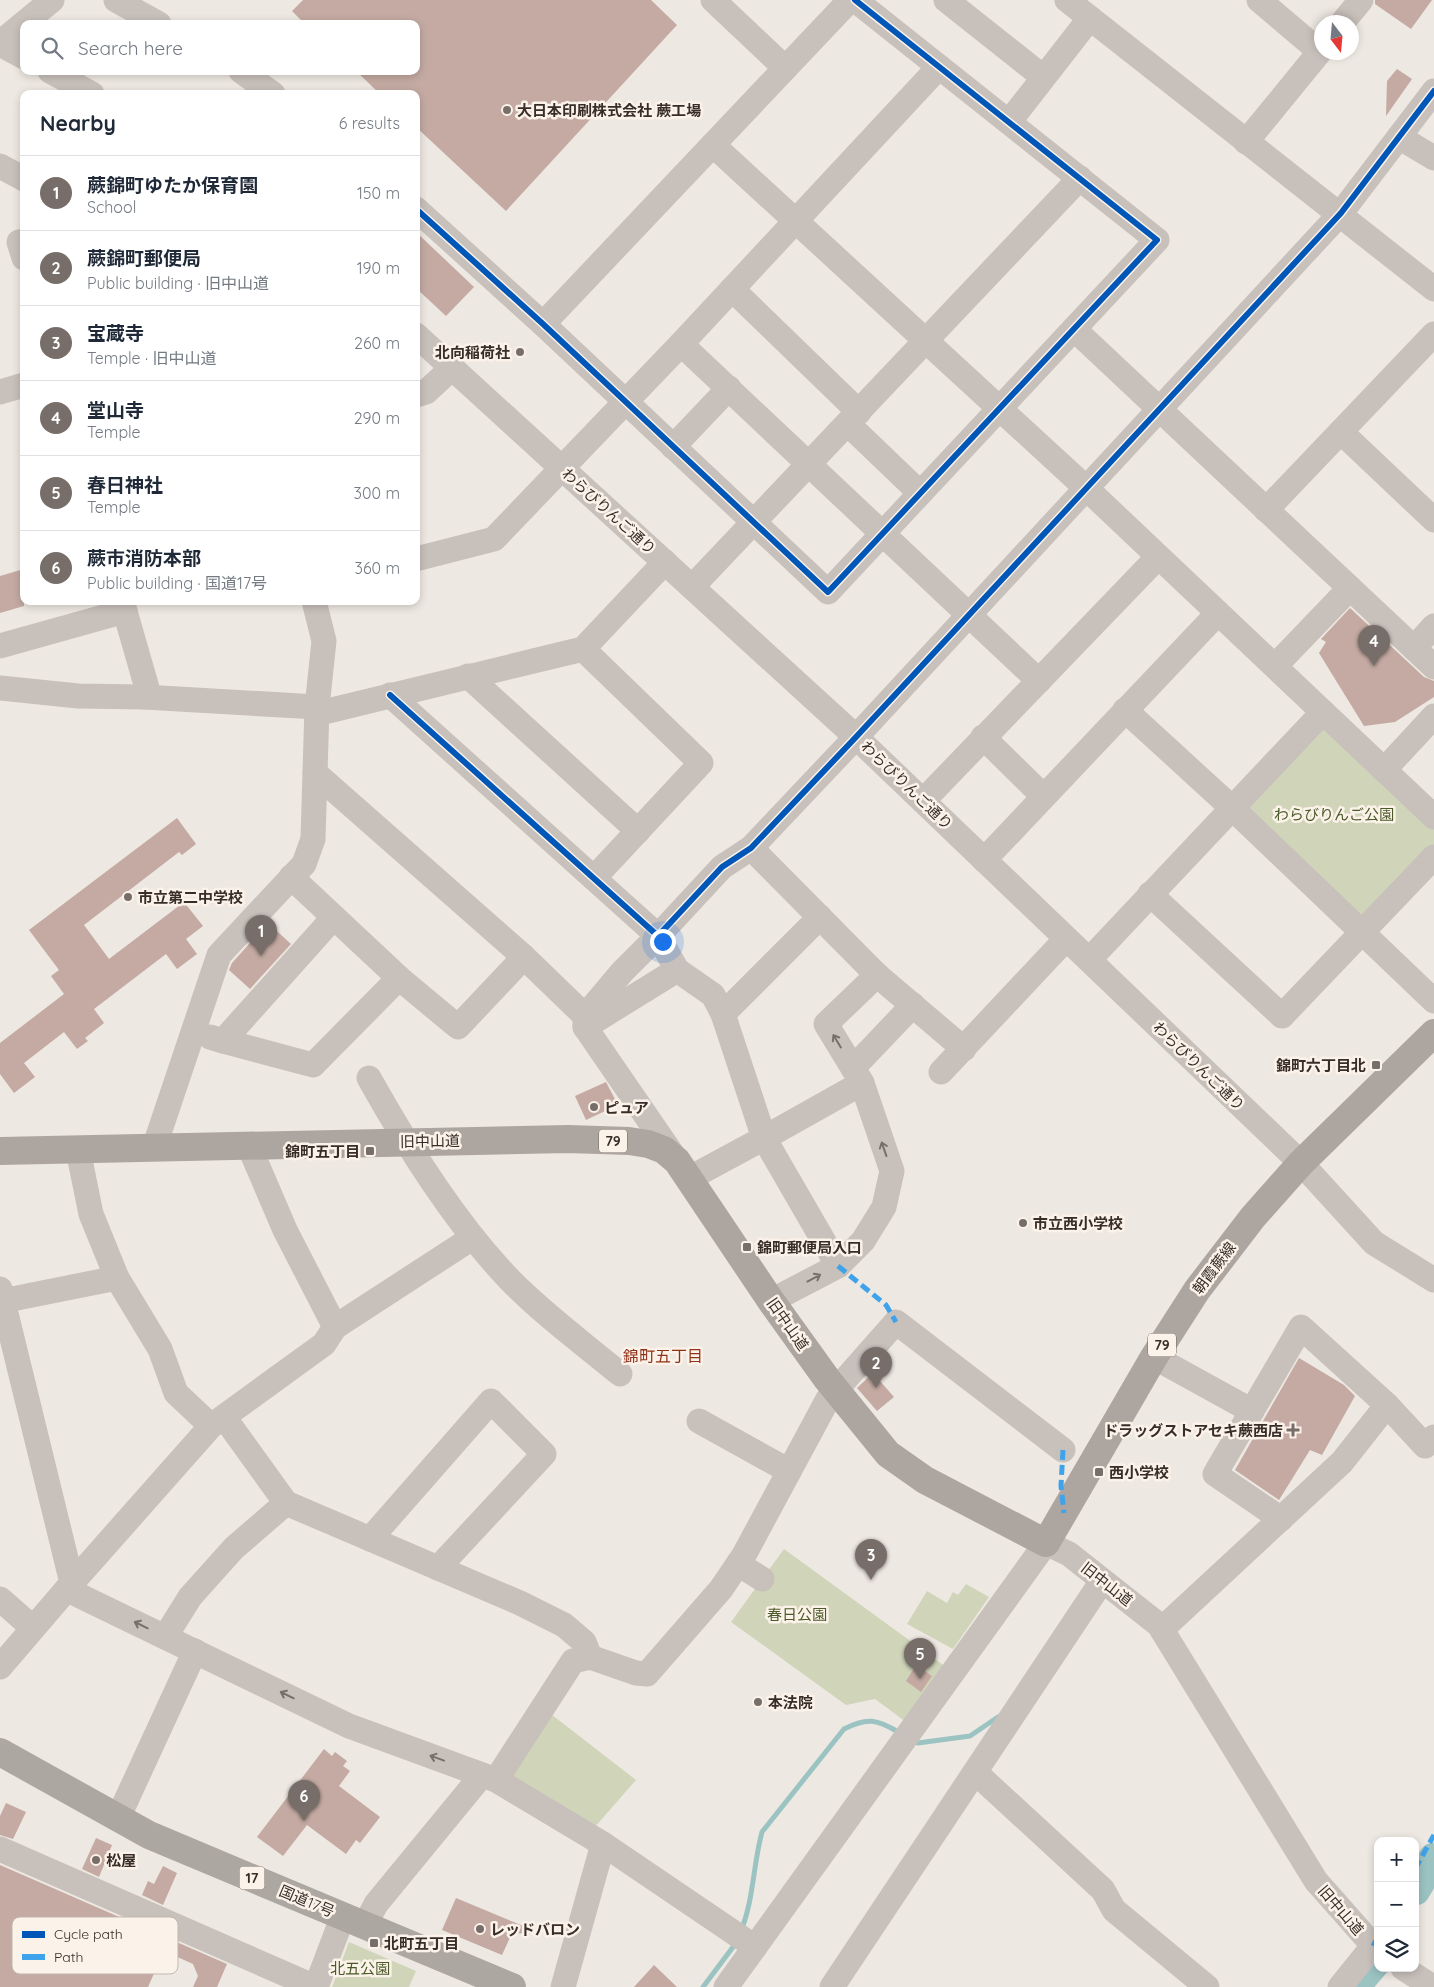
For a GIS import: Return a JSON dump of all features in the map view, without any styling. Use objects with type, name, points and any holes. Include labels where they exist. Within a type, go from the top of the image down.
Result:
[{"type":"highway","name":"国道17号","points":[[0,1752],[149,1835],[512,1987]]},
{"type":"main road","name":"朝霞蕨線","points":[[1046,1543],[1154,1357],[1196,1290],[1253,1217],[1301,1163],[1434,1033]]},
{"type":"main road","name":"旧中山道","points":[[0,1151],[568,1139],[630,1141],[664,1150],[683,1170],[771,1301],[835,1390],[888,1454],[925,1480],[1046,1543]]},
{"type":"street","points":[[28,20],[52,0]]},
{"type":"street","points":[[116,0],[152,20]]},
{"type":"street","points":[[713,0],[785,68]]},
{"type":"street","points":[[543,324],[850,0]]},
{"type":"street","points":[[420,213],[543,324],[828,592],[1157,240],[855,0]]},
{"type":"street","points":[[946,0],[1043,78]]},
{"type":"street","points":[[1067,0],[1246,142],[1341,213],[1434,289]]},
{"type":"street","points":[[1259,0],[1314,45]]},
{"type":"street","points":[[1349,15],[1361,0]]},
{"type":"street","points":[[1009,122],[1090,18]]},
{"type":"street","points":[[20,27],[0,44],[20,55]]},
{"type":"street","points":[[1246,142],[1314,57]]},
{"type":"street","points":[[420,558],[494,540],[681,344],[939,67]]},
{"type":"street","points":[[57,75],[85,90]]},
{"type":"street","points":[[247,75],[267,90]]},
{"type":"street","points":[[585,1022],[622,972],[722,867],[751,848],[1341,213],[1434,92]]},
{"type":"street","points":[[1399,137],[1434,158]]},
{"type":"street","points":[[713,145],[1086,488],[1434,817]]},
{"type":"street","points":[[0,166],[20,177]]},
{"type":"street","points":[[692,587],[810,465],[1080,178]]},
{"type":"street","points":[[732,289],[854,418],[920,493]]},
{"type":"street","points":[[1074,329],[1434,667]]},
{"type":"street","points":[[1266,510],[1434,334]]},
{"type":"street","name":"わらびりんご通り","points":[[420,339],[856,737],[1301,1163],[1374,1243],[1434,1280]]},
{"type":"street","points":[[681,344],[1039,681]]},
{"type":"street","points":[[420,394],[426,392],[452,368]]},
{"type":"street","points":[[0,392],[20,386]]},
{"type":"street","points":[[673,447],[729,388]]},
{"type":"street","points":[[1341,432],[1434,520]]},
{"type":"street","points":[[923,801],[1158,557]]},
{"type":"street","points":[[1,686],[78,696],[144,697],[317,707],[328,710],[583,649],[665,562]]},
{"type":"street","points":[[1274,666],[1350,588]]},
{"type":"street","points":[[154,1148],[219,955],[304,864],[313,839],[317,707],[324,641],[315,605]]},
{"type":"street","points":[[0,646],[124,606],[147,688],[144,697]]},
{"type":"street","points":[[984,860],[1218,612]]},
{"type":"street","points":[[1414,648],[1434,626]]},
{"type":"street","points":[[583,649],[702,763],[594,878]]},
{"type":"street","points":[[468,676],[638,831]]},
{"type":"street","points":[[390,695],[658,936],[677,970],[713,995],[723,1014],[764,1138],[838,1266]]},
{"type":"street","points":[[1125,710],[1232,807],[1434,1001]]},
{"type":"street","points":[[1089,960],[1323,712]]},
{"type":"street","points":[[1384,770],[1432,722]]},
{"type":"street","points":[[983,737],[1043,796]]},
{"type":"street","points":[[315,773],[524,957],[585,1022],[683,1170],[764,1138],[857,1076],[912,1005]]},
{"type":"street","points":[[751,848],[877,975],[964,1049]]},
{"type":"street","points":[[1150,894],[1282,1016],[1434,857]]},
{"type":"street","points":[[291,877],[399,978],[458,1027],[524,957]]},
{"type":"street","points":[[222,1041],[334,917]]},
{"type":"street","points":[[723,1014],[820,917]]},
{"type":"street","points":[[941,1072],[1066,939]]},
{"type":"street","points":[[585,1022],[677,970]]},
{"type":"street","points":[[771,1301],[838,1266],[863,1241],[884,1207],[892,1171],[857,1076],[826,1024],[877,975]]},
{"type":"street","points":[[193,1032],[313,1065],[399,978]]},
{"type":"street","points":[[369,1078],[396,1126],[472,1238],[511,1281],[620,1374]]},
{"type":"street","points":[[249,1146],[286,1230],[335,1327]]},
{"type":"street","points":[[78,1150],[91,1214],[117,1278],[160,1349],[176,1392],[217,1421],[286,1503],[564,1624],[584,1642],[590,1657]]},
{"type":"street","points":[[0,1667],[33,1628],[74,1588],[217,1421],[324,1344],[335,1327],[472,1238]]},
{"type":"street","points":[[117,1278],[1,1295],[74,1588],[165,1636],[349,1726],[489,1778],[603,1844],[744,1940]]},
{"type":"street","points":[[178,1927],[316,1987],[354,1921],[376,1904],[489,1778],[573,1661],[590,1657],[636,1673],[647,1674],[721,1589],[738,1564],[828,1399],[896,1322],[1063,1450]]},
{"type":"street","points":[[1281,1519],[1215,1474],[1301,1327],[1387,1405],[1425,1446],[1434,1436]]},
{"type":"street","points":[[1154,1357],[1252,1411]]},
{"type":"street","points":[[370,1539],[491,1401],[544,1454],[438,1568]]},
{"type":"street","points":[[1162,1630],[1342,1462],[1387,1405]]},
{"type":"street","points":[[699,1420],[789,1471]]},
{"type":"street","points":[[165,1636],[190,1597],[234,1548],[286,1503]]},
{"type":"street","points":[[726,1987],[744,1940],[899,1747],[1046,1543]]},
{"type":"street","name":"旧中山道","points":[[1046,1543],[1069,1554],[1135,1605],[1162,1630],[1316,1881],[1374,1947]]},
{"type":"street","points":[[738,1564],[762,1579]]},
{"type":"street","points":[[832,1987],[1102,1581]]},
{"type":"street","points":[[0,1599],[33,1628]]},
{"type":"street","points":[[118,1818],[195,1651]]},
{"type":"street","points":[[976,1773],[1103,1890],[1114,1910],[1207,1987]]},
{"type":"street","points":[[563,1987],[603,1844]]},
{"type":"street","points":[[0,1849],[156,1917]]},
{"type":"street","points":[[1340,1987],[1374,1949]]},
{"type":"street","points":[[1409,1972],[1433,1987]]},
{"type":"green space","name":"わらびりんご公園","points":[[1323,712],[1434,817],[1434,857],[1363,933],[1231,807]]},
{"type":"green space","name":"春日公園","points":[[784,1549],[946,1667],[906,1722],[875,1699],[846,1705],[731,1622]]},
{"type":"green space","points":[[966,1584],[989,1597],[953,1649],[907,1624],[927,1591],[947,1603],[953,1592],[958,1595]]},
{"type":"green space","points":[[547,1711],[636,1780],[594,1828],[507,1781]]},
{"type":"green space","name":"北五公園","points":[[349,1942],[416,1971],[409,1987],[332,1987]]},
{"type":"building","name":"大日本印刷株式会社 蕨工場","points":[[303,0],[651,0],[677,25],[506,211],[420,131],[420,90],[376,90],[360,75],[420,75],[420,20],[301,20],[292,11]]},
{"type":"building","points":[[1375,0],[1432,0],[1411,29],[1375,4]]},
{"type":"building","points":[[1397,69],[1412,79],[1386,116],[1387,81]]},
{"type":"building","points":[[420,236],[474,287],[446,316],[420,292]]},
{"type":"building","points":[[20,570],[20,605],[24,606],[0,613],[0,576]]},
{"type":"building","points":[[1350,608],[1424,677],[1434,681],[1434,697],[1395,722],[1364,726],[1319,653],[1326,642],[1321,639]]},
{"type":"building","points":[[177,818],[196,844],[182,855],[179,852],[84,925],[109,959],[184,902],[203,926],[186,939],[197,954],[177,969],[166,954],[94,1009],[104,1023],[85,1038],[88,1041],[77,1049],[64,1032],[24,1063],[35,1077],[14,1093],[0,1074],[0,1043],[64,994],[51,976],[59,970],[29,930]]},
{"type":"building","points":[[268,923],[291,944],[250,989],[229,970],[232,963]]},
{"type":"building","points":[[606,1082],[618,1105],[586,1120],[575,1096]]},
{"type":"building","points":[[1299,1358],[1344,1385],[1355,1396],[1322,1455],[1310,1450],[1279,1500],[1235,1470]]},
{"type":"building","points":[[873,1373],[894,1397],[877,1411],[857,1388]]},
{"type":"building","points":[[916,1665],[932,1676],[921,1692],[906,1681]]},
{"type":"building","points":[[324,1749],[332,1756],[335,1752],[347,1761],[343,1766],[350,1771],[339,1786],[380,1817],[360,1843],[356,1840],[346,1854],[307,1825],[283,1856],[257,1837]]},
{"type":"building","points":[[6,1803],[26,1812],[13,1839],[0,1835],[0,1816]]},
{"type":"building","points":[[96,1838],[112,1845],[99,1877],[82,1869]]},
{"type":"building","points":[[0,1865],[119,1917],[12,1917],[12,1974],[154,1974],[148,1987],[0,1987]]},
{"type":"building","points":[[163,1866],[177,1873],[163,1905],[142,1895],[148,1881],[154,1884]]},
{"type":"building","points":[[456,1898],[540,1934],[512,1933],[502,1955],[442,1930]]},
{"type":"building","points":[[178,1943],[227,1964],[217,1987],[193,1987],[198,1976],[193,1964],[178,1957]]},
{"type":"building","points":[[654,1965],[677,1987],[634,1987]]},
{"type":"waterway","points":[[912,1740],[918,1743],[970,1736],[998,1717]]},
{"type":"waterway","points":[[741,1931],[751,1894],[762,1832],[844,1729],[852,1725],[872,1721],[900,1733]]},
{"type":"waterway","points":[[1419,1883],[1434,1858]]},
{"type":"waterway","points":[[703,1987],[736,1943]]},
{"type":"waterway","points":[[1354,1987],[1374,1964]]},
{"type":"marked path","points":[[838,1266],[886,1305],[896,1322]]},
{"type":"marked path","points":[[1063,1450],[1061,1486],[1064,1513]]},
{"type":"marked path","points":[[1419,1862],[1434,1835]]},
{"type":"cycle path","points":[[420,213],[543,324],[828,592],[1157,240],[855,0]]},
{"type":"cycle path","points":[[390,695],[658,936],[722,867],[751,848],[856,737],[1341,213],[1434,91]]},
{"type":"place","name":"大日本印刷株式会社 蕨工場","points":[[507,110]]},
{"type":"place","name":"北向稲荷社","points":[[520,352]]},
{"type":"place","name":"堂山寺","points":[[1374,666]]},
{"type":"place","name":"市立第二中学校","points":[[128,897]]},
{"type":"place","name":"蕨錦町ゆたか保育園","points":[[261,956]]},
{"type":"place","name":"錦町六丁目北","points":[[1376,1065]]},
{"type":"place","name":"ピュア","points":[[594,1107]]},
{"type":"place","name":"錦町五丁目","points":[[370,1151]]},
{"type":"place","name":"市立西小学校","points":[[1023,1223]]},
{"type":"place","name":"錦町郵便局入口","points":[[747,1247]]},
{"type":"place","name":"蕨錦町郵便局","points":[[876,1388]]},
{"type":"place","name":"ドラッグストアセキ蕨西店","points":[[1293,1430]]},
{"type":"place","name":"西小学校","points":[[1099,1472]]},
{"type":"place","name":"宝蔵寺","points":[[871,1580]]},
{"type":"place","name":"春日神社","points":[[920,1679]]},
{"type":"place","name":"本法院","points":[[758,1702]]},
{"type":"place","name":"蕨市消防本部","points":[[304,1821]]},
{"type":"place","name":"松屋","points":[[96,1860]]},
{"type":"place","name":"レッドバロン","points":[[480,1929]]},
{"type":"place","name":"北町五丁目","points":[[374,1943]]},
{"type":"district","name":"錦町五丁目","points":[[663,1356]]}]
